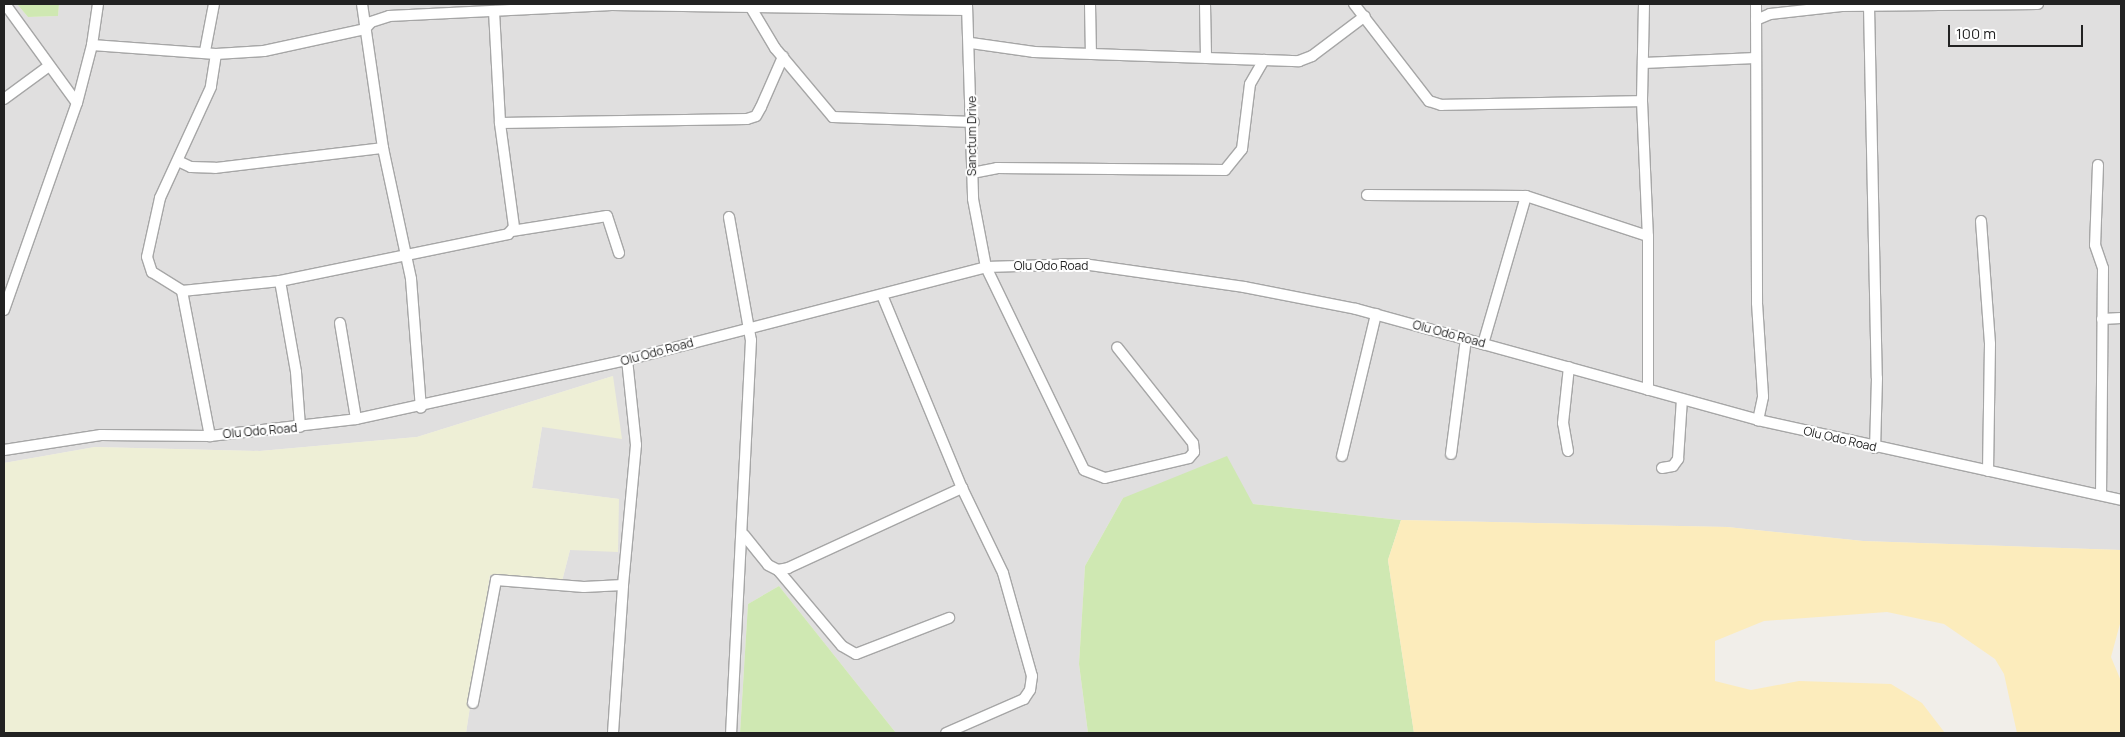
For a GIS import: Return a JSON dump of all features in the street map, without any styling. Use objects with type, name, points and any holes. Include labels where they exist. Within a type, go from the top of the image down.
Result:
[{"type":"street","points":[[5,4],[77,104]]},
{"type":"street","points":[[4,310],[77,104],[92,45],[98,4]]},
{"type":"street","points":[[205,51],[214,4]]},
{"type":"street","points":[[362,4],[384,148],[405,255],[419,343],[421,408]]},
{"type":"street","points":[[1090,4],[1091,54]]},
{"type":"street","points":[[1205,4],[1206,58]]},
{"type":"street","points":[[1354,4],[1429,101],[1441,105],[1642,101]]},
{"type":"street","points":[[1644,4],[1642,101],[1648,236],[1648,390]]},
{"type":"street","points":[[1756,4],[1757,303],[1762,397],[1758,420]]},
{"type":"street","points":[[1756,20],[1770,14],[1869,6],[2038,4]]},
{"type":"street","points":[[92,45],[145,51],[205,51],[216,54],[264,51],[365,29],[371,22],[389,16],[612,5],[967,7]]},
{"type":"street","points":[[750,6],[783,57],[833,117],[974,122]]},
{"type":"street","points":[[1869,6],[1877,329],[1875,448]]},
{"type":"street","name":"Sanctum Drive","points":[[967,7],[971,43],[974,122],[972,174],[986,267],[1084,470],[1105,478],[1188,458],[1194,452],[1193,443],[1117,347]]},
{"type":"street","points":[[494,11],[500,123],[512,230]]},
{"type":"street","points":[[971,43],[1034,52],[1300,61],[1312,56],[1365,16]]},
{"type":"street","points":[[216,54],[211,87],[160,198],[147,257],[152,272],[182,291],[280,281],[512,230],[607,216],[619,253]]},
{"type":"street","points":[[500,123],[747,119],[756,116],[783,57]]},
{"type":"street","points":[[1643,63],[1756,58]]},
{"type":"street","points":[[972,174],[997,168],[1225,170],[1242,149],[1250,84],[1264,60]]},
{"type":"street","points":[[4,99],[49,66]]},
{"type":"street","points":[[178,161],[191,167],[215,168],[384,148]]},
{"type":"street","points":[[2098,165],[2095,245],[2103,268],[2102,495]]},
{"type":"street","points":[[1367,195],[1526,196],[1648,236]]},
{"type":"street","points":[[1483,344],[1526,196]]},
{"type":"street","points":[[730,217],[750,327],[744,535],[731,733]]},
{"type":"street","points":[[1981,221],[1990,344],[1988,471]]},
{"type":"street","name":"Olu Odo Road","points":[[4,450],[101,435],[210,436],[300,427],[421,408],[627,360],[750,327],[882,295],[922,281],[986,267],[1082,264],[1244,287],[1376,314],[1758,420],[1875,448],[2121,500]]},
{"type":"street","points":[[280,281],[297,380],[300,427]]},
{"type":"street","points":[[182,291],[210,436]]},
{"type":"street","points":[[882,295],[962,488],[1003,573],[1032,676],[1030,690],[1024,699],[946,733]]},
{"type":"street","points":[[1342,456],[1376,314]]},
{"type":"street","points":[[2102,319],[2121,318]]},
{"type":"street","points":[[340,323],[356,419]]},
{"type":"street","points":[[1451,454],[1466,339]]},
{"type":"street","points":[[613,733],[636,445],[627,360]]},
{"type":"street","points":[[1568,451],[1563,423],[1569,367]]},
{"type":"street","points":[[1662,468],[1673,466],[1678,459],[1682,399]]},
{"type":"street","points":[[778,570],[962,488]]},
{"type":"street","points":[[744,535],[768,565],[778,570],[842,646],[856,654],[949,618]]},
{"type":"street","points":[[473,703],[496,580],[584,587],[624,585]]},
{"type":"shaded area","points":[[4,4],[17,4],[28,17],[58,16],[59,4],[2121,4],[2121,550],[1863,541],[1727,527],[1401,520],[1253,504],[1123,498],[1085,566],[1079,664],[1088,733],[896,733],[779,586],[748,604],[740,733],[466,733],[490,575],[562,581],[570,550],[619,499],[532,488],[542,427],[613,376],[417,437],[260,451],[95,447],[4,463]]},
{"type":"green space","points":[[17,4],[59,4],[58,16],[28,17]]},
{"type":"green space","points":[[613,376],[622,439],[542,427],[532,488],[619,499],[618,552],[570,550],[562,581],[490,575],[466,733],[4,733],[4,463],[95,447],[260,451],[417,437]]},
{"type":"green space","points":[[1227,456],[1253,504],[1401,520],[1388,560],[1414,733],[1088,733],[1079,664],[1085,566],[1123,498]]},
{"type":"green space","points":[[779,586],[896,733],[740,733],[748,604]]},
{"type":"sand","points":[[1401,520],[1727,527],[1863,541],[2121,550],[2121,620],[2111,657],[2121,681],[2121,733],[2017,733],[2004,674],[1995,659],[1944,624],[1887,612],[1764,621],[1715,641],[1715,681],[1751,690],[1799,681],[1891,684],[1922,703],[1945,733],[1414,733],[1388,560]]}]
